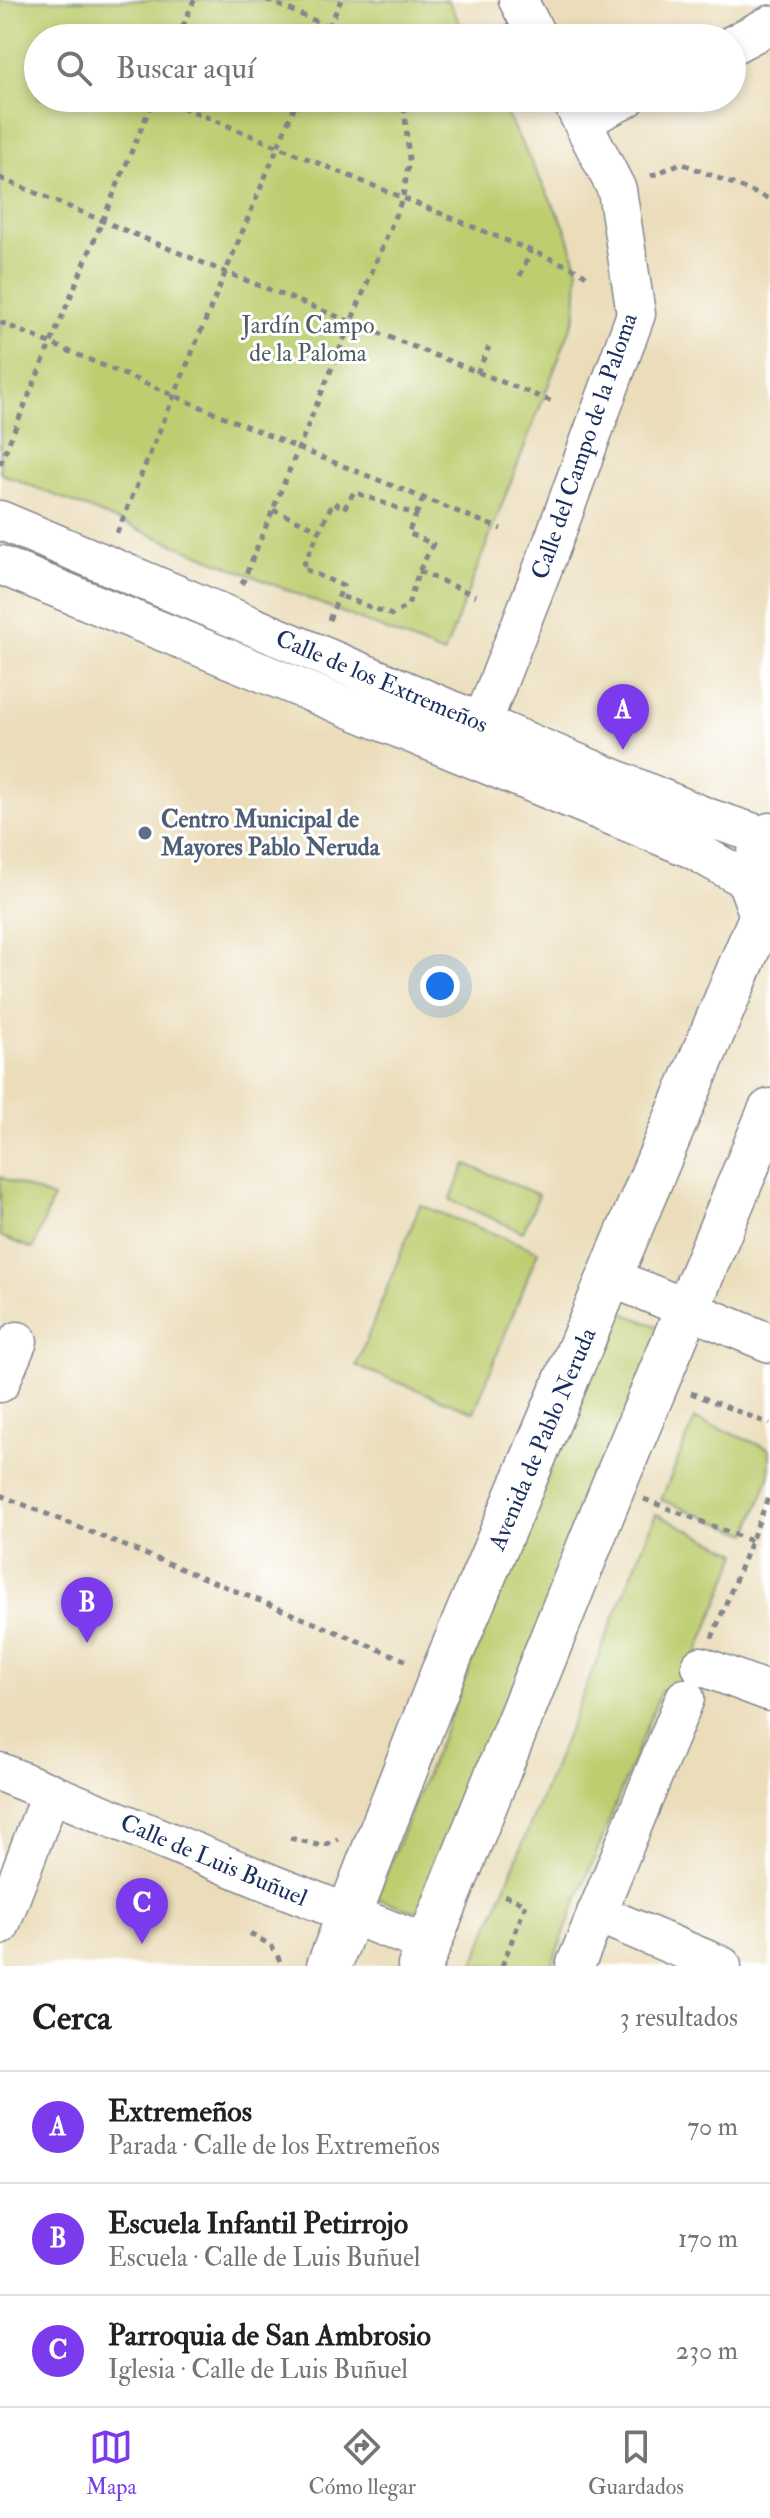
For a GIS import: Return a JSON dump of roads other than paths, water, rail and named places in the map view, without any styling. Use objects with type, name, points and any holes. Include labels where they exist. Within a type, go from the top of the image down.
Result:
[{"type":"main road","name":"Avenida de Pablo Neruda","points":[[329,1966],[442,1675],[610,1277],[760,906],[768,836]]},
{"type":"main road","points":[[425,1956],[613,1487],[770,1111]]},
{"type":"street","points":[[518,0],[531,24]]},
{"type":"street","points":[[746,38],[770,25]]},
{"type":"street","name":"Calle del Campo de la Paloma","points":[[482,723],[557,532],[636,314],[617,190],[578,112]]},
{"type":"street","name":"Calle de los Extremeños","points":[[0,520],[706,817],[768,836]]},
{"type":"street","name":"Calle de los Extremeños","points":[[2,571],[692,849],[760,906]]},
{"type":"street","points":[[610,1277],[770,1343]]},
{"type":"street","points":[[0,1383],[18,1341]]},
{"type":"street","points":[[575,1966],[693,1682],[770,1692]]},
{"type":"street","name":"Calle de Luis Buñuel","points":[[0,1772],[350,1916],[425,1956]]},
{"type":"street","points":[[0,1926],[51,1792]]},
{"type":"street","points":[[596,1913],[722,1966]]},
{"type":"place","name":"Extremeños","points":[[623,750]]},
{"type":"place","name":"Centro Municipal de Mayores Pablo Neruda","points":[[145,833]]},
{"type":"place","name":"Escuela Infantil Petirrojo","points":[[87,1643]]},
{"type":"place","name":"Parroquia de San Ambrosio","points":[[142,1944]]},
{"type":"park label","name":"Jardín Campo de la Paloma","points":[[308,339]]}]
